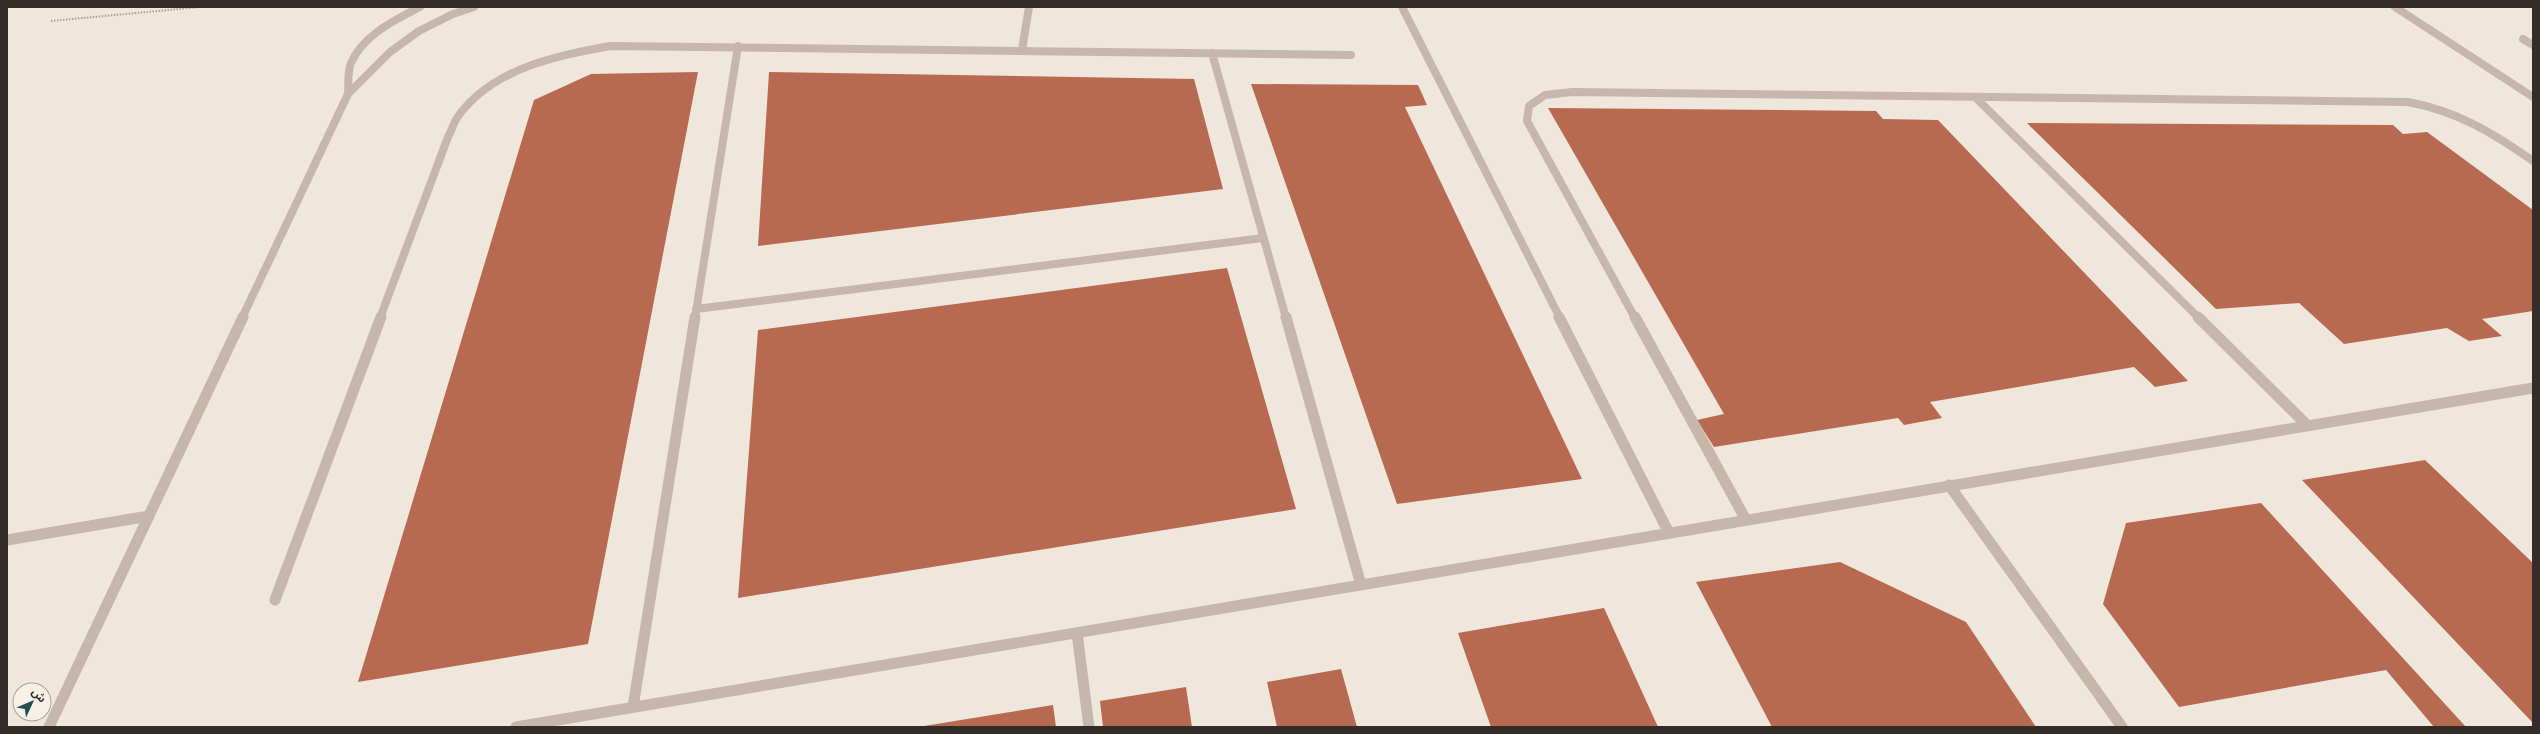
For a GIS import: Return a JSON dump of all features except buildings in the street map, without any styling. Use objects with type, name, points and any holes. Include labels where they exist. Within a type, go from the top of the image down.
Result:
[{"type":"street","points":[[348,94],[350,65],[360,49],[375,33],[420,7]]},
{"type":"street","points":[[49,727],[348,94],[402,40],[429,24],[474,7]]},
{"type":"street","points":[[1022,50],[1029,7]]},
{"type":"street","points":[[1402,7],[1669,533]]},
{"type":"street","points":[[2395,7],[2533,97]]},
{"type":"street","points":[[2523,39],[2533,45]]},
{"type":"street","points":[[275,600],[448,137],[459,116],[478,95],[506,77],[538,62],[573,52],[610,46],[738,46],[1351,55]]},
{"type":"street","points":[[633,707],[738,46]]},
{"type":"street","points":[[1212,53],[1360,585]]},
{"type":"street","points":[[1746,520],[1528,121],[1527,114],[1529,106],[1545,95],[1572,92],[2408,102],[2428,105],[2465,116],[2493,132],[2533,161]]},
{"type":"street","points":[[1975,97],[2308,426]]},
{"type":"street","points":[[696,309],[1263,238]]},
{"type":"street","points":[[516,727],[2533,388]]},
{"type":"street","points":[[1949,486],[2122,727]]},
{"type":"street","points":[[7,540],[149,516]]},
{"type":"street","points":[[1077,633],[1090,727]]},
{"type":"path","points":[[51,21],[200,7]]}]
